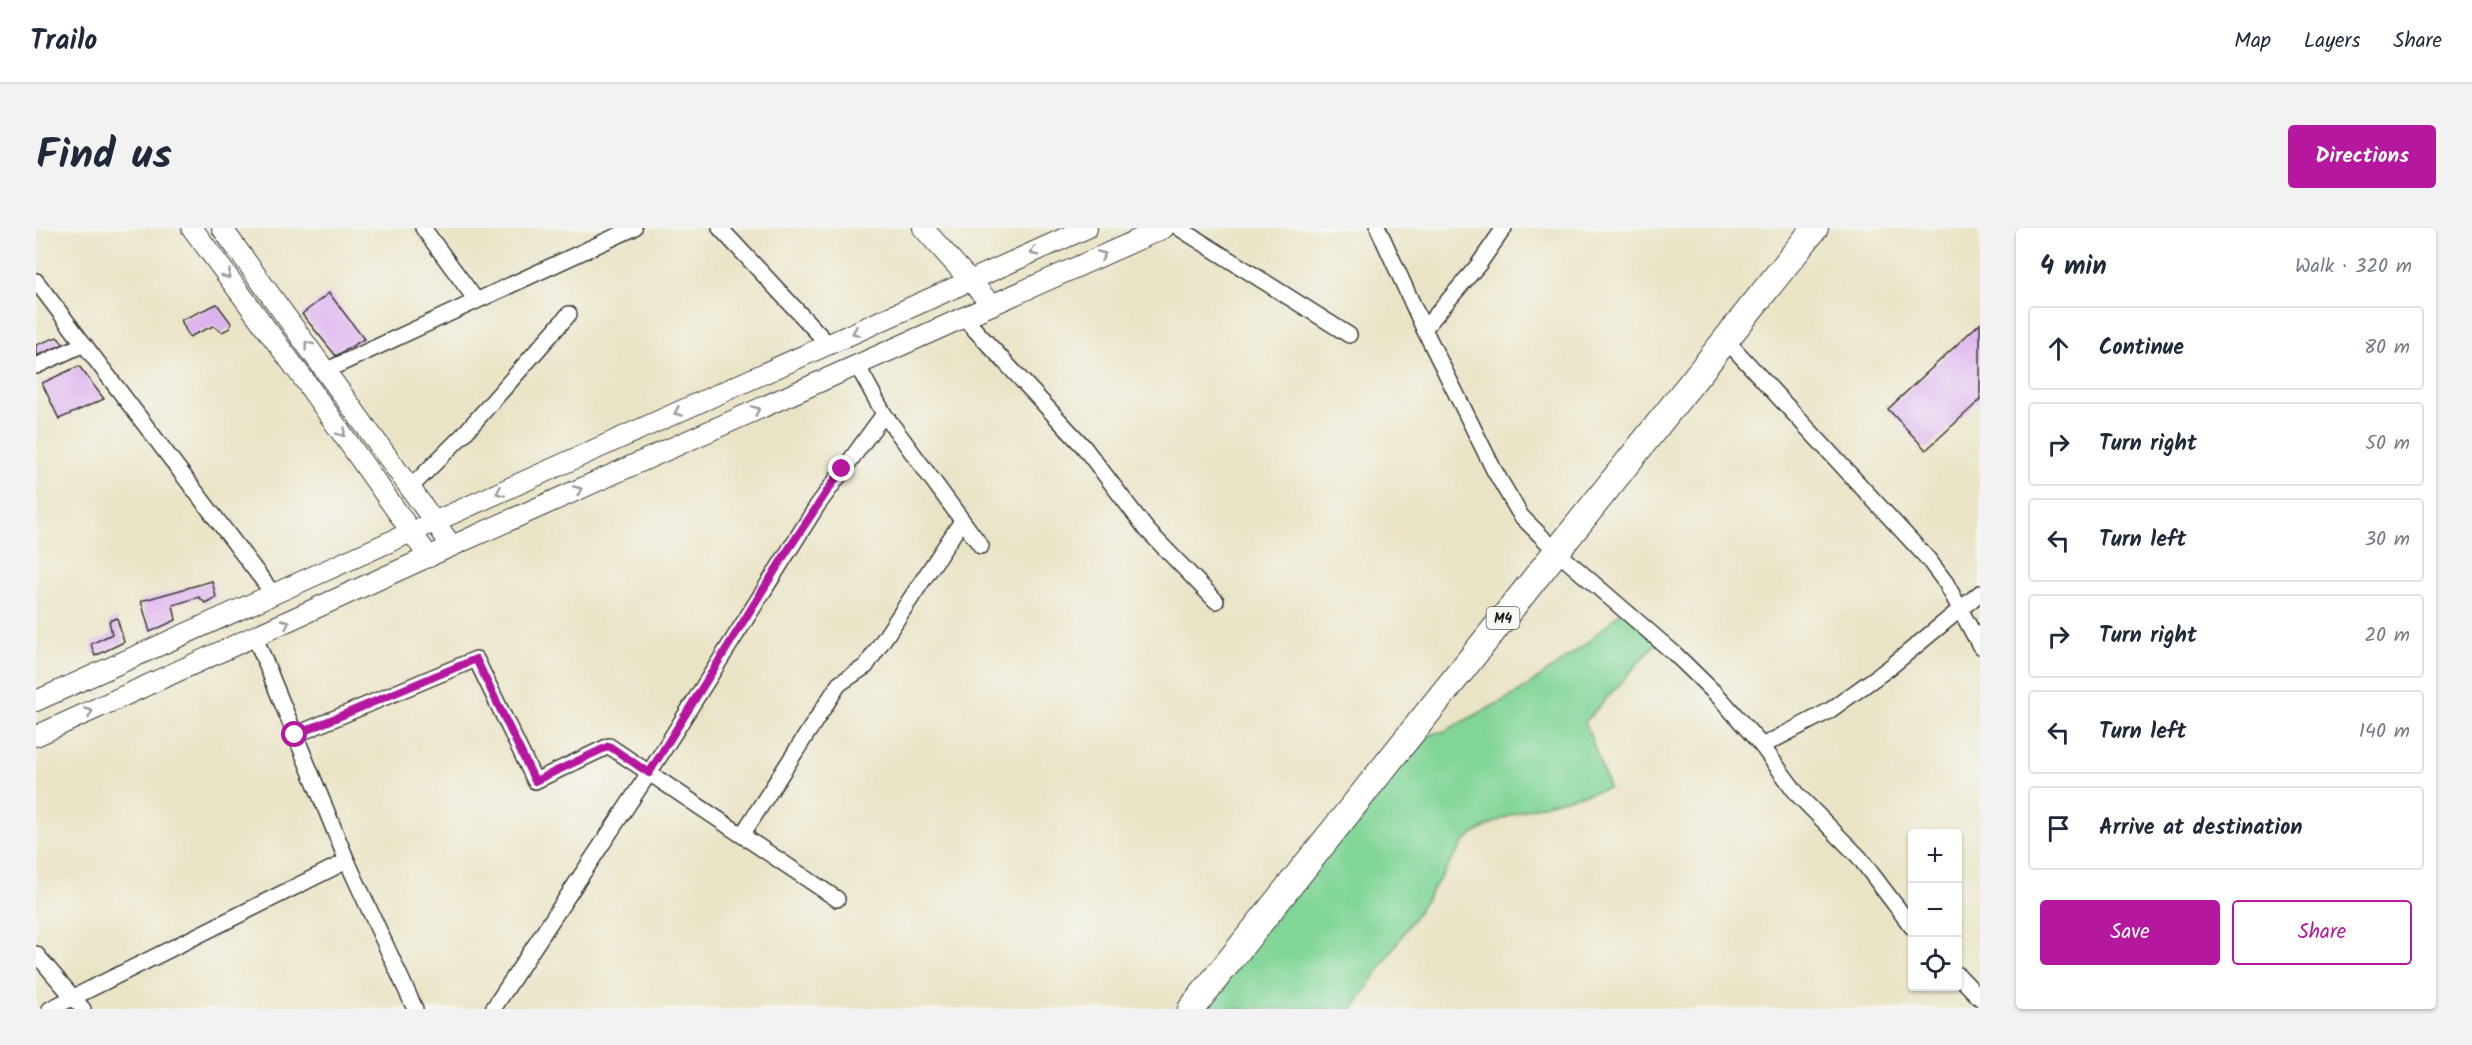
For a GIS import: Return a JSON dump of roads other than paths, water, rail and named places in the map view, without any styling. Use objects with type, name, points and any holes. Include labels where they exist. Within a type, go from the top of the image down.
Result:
[{"type":"highway","name":"M4","points":[[1191,1009],[1815,228]]},
{"type":"street","points":[[192,228],[305,381],[429,557]]},
{"type":"street","points":[[222,228],[327,370],[452,546]]},
{"type":"street","points":[[423,228],[476,300]]},
{"type":"street","points":[[327,370],[634,228]]},
{"type":"street","points":[[720,228],[829,345]]},
{"type":"street","points":[[923,228],[991,304]]},
{"type":"street","points":[[36,701],[1087,228]]},
{"type":"street","points":[[36,736],[452,546],[1164,228]]},
{"type":"street","points":[[1179,228],[1349,335]]},
{"type":"street","points":[[1378,228],[1424,329],[1494,470],[1521,516],[1556,551],[1675,654],[1721,699],[1762,746],[1798,795],[1859,857],[1908,922]]},
{"type":"street","points":[[1424,329],[1479,264],[1504,228]]},
{"type":"street","points":[[36,280],[274,595]]},
{"type":"street","points":[[410,488],[464,434],[569,314]]},
{"type":"street","points":[[963,317],[1083,447],[1148,530],[1216,601]]},
{"type":"street","points":[[1726,340],[1928,559],[1946,583],[1980,646]]},
{"type":"street","points":[[36,366],[84,344]]},
{"type":"street","points":[[856,365],[884,414],[981,546]]},
{"type":"street","points":[[493,1009],[649,773],[817,506],[884,414]]},
{"type":"street","points":[[742,835],[839,684],[866,666],[962,521]]},
{"type":"street","points":[[1762,746],[1829,711],[1889,668],[1980,592]]},
{"type":"street","points":[[255,637],[347,861],[415,1009]]},
{"type":"street","points":[[295,735],[476,659],[535,781],[609,746],[837,898]]},
{"type":"street","points":[[50,1009],[79,1003],[347,861]]},
{"type":"street","points":[[36,954],[79,1003]]},
{"type":"street","points":[[1962,979],[1980,998]]}]
